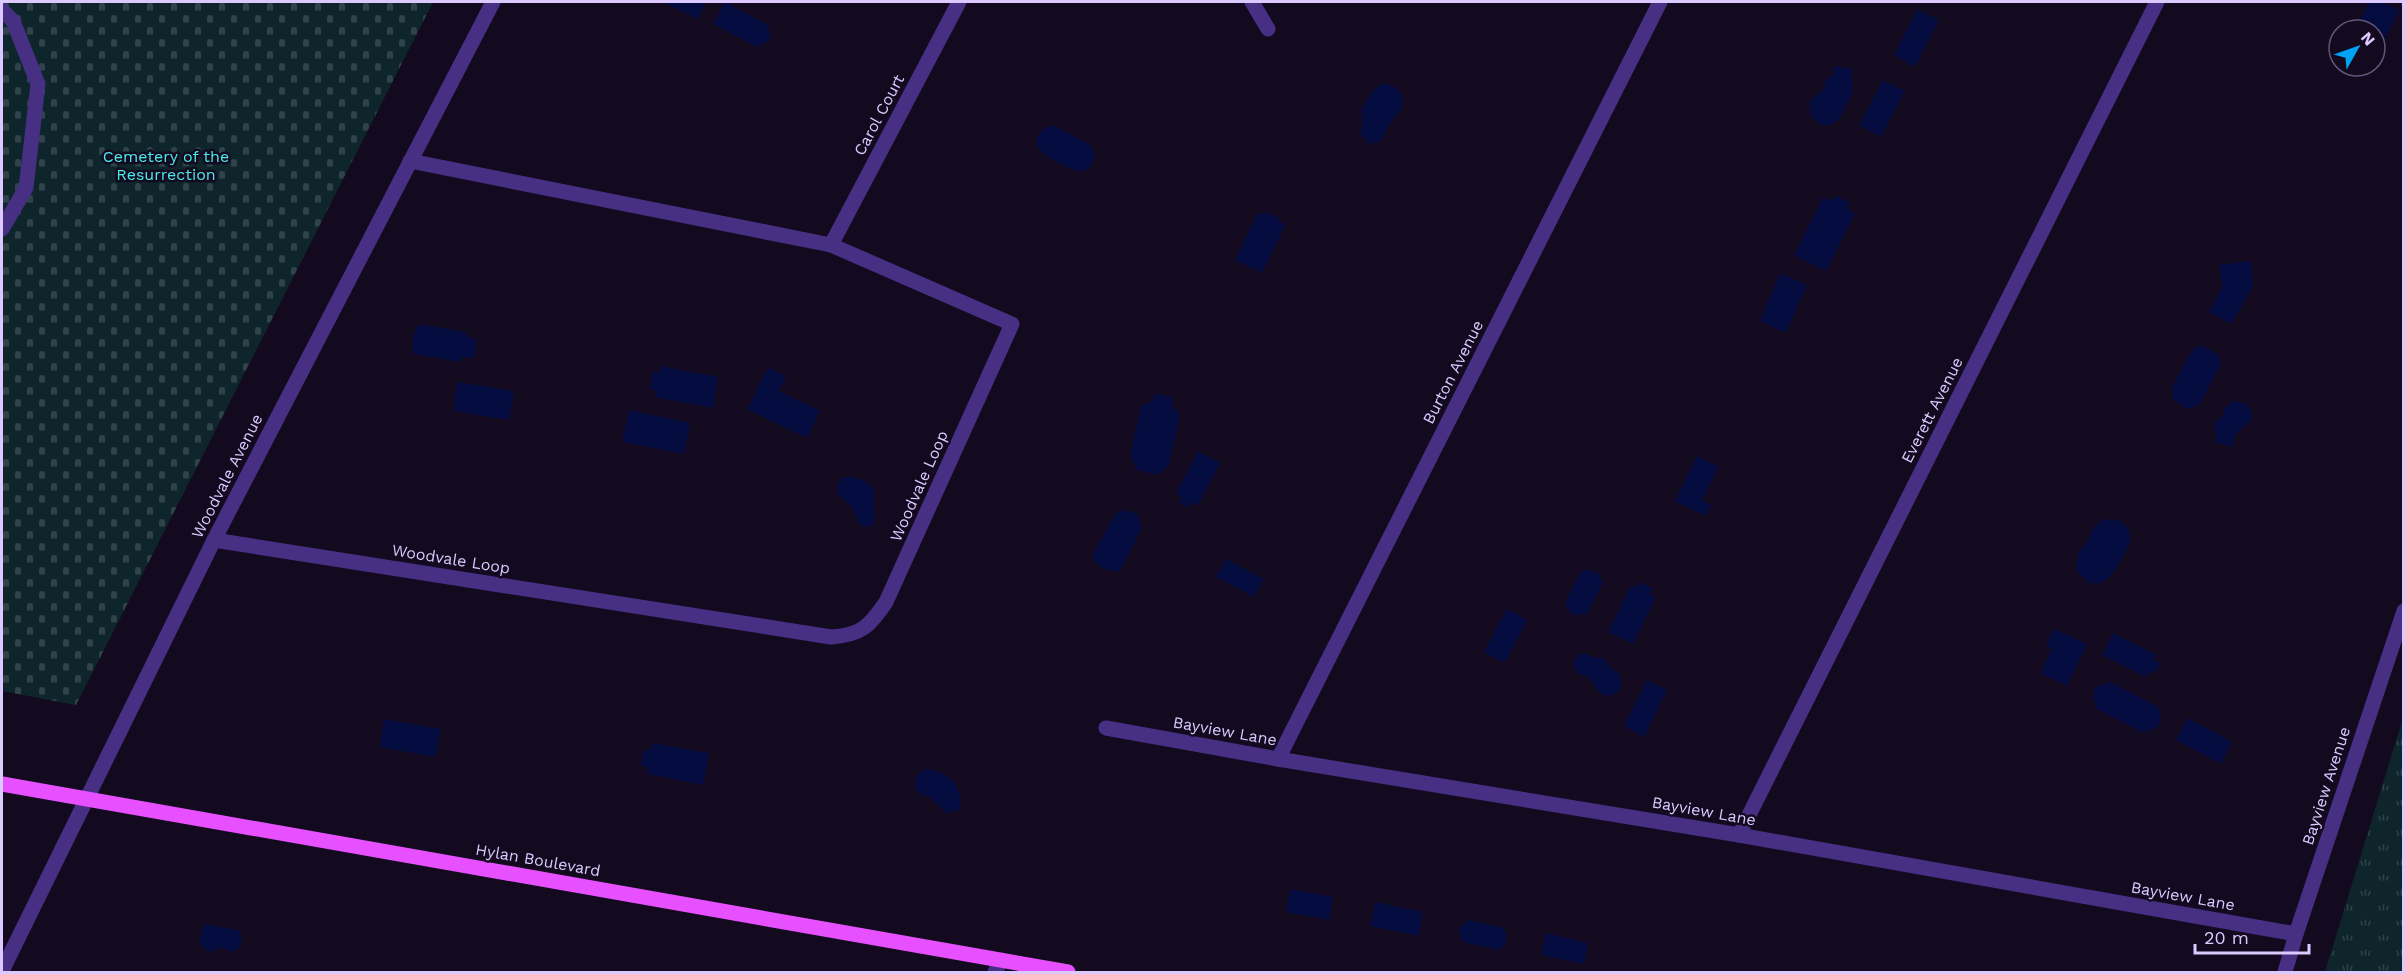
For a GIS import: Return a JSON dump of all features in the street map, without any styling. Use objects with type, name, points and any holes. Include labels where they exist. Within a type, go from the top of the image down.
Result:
[{"type":"main road","name":"Hylan Boulevard","points":[[2,784],[998,966],[1068,972]]},
{"type":"street","name":"Woodvale Avenue","points":[[2,971],[85,798],[214,540],[493,2]]},
{"type":"street","name":"Carol Court","points":[[831,245],[960,2]]},
{"type":"street","points":[[1252,2],[1268,29]]},
{"type":"street","name":"Burton Avenue","points":[[1278,759],[1660,2]]},
{"type":"street","name":"Everett Avenue","points":[[1739,835],[2157,2]]},
{"type":"street","points":[[2,10],[13,21],[38,84],[26,188],[2,229]]},
{"type":"street","name":"Woodvale Loop","points":[[214,540],[831,637],[846,636],[862,631],[886,602],[1012,324],[831,245],[410,161]]},
{"type":"street","name":"Bayview Avenue","points":[[2285,972],[2403,611]]},
{"type":"street","name":"Bayview Lane","points":[[1106,728],[1278,759],[1739,835],[2296,934]]},
{"type":"green space","name":"Cemetery of the Resurrection","points":[[2,2],[433,2],[76,705],[2,691]]},
{"type":"green space","points":[[2403,718],[2403,972],[2325,972]]},
{"type":"shaded area","points":[[663,2],[706,2],[698,19]]},
{"type":"shaded area","points":[[725,2],[770,26],[767,31],[772,34],[766,44],[762,42],[759,48],[713,24]]},
{"type":"shaded area","points":[[2369,2],[2382,2],[2399,10],[2387,34],[2387,18],[2361,18]]},
{"type":"shaded area","points":[[1917,9],[1939,20],[1915,67],[1894,55]]},
{"type":"shaded area","points":[[1834,66],[1852,69],[1852,93],[1839,119],[1832,124],[1821,125],[1811,117],[1809,104],[1812,98],[1823,91],[1826,80],[1833,75]]},
{"type":"shaded area","points":[[1883,80],[1905,91],[1881,137],[1859,125]]},
{"type":"shaded area","points":[[1382,84],[1388,84],[1399,91],[1403,104],[1402,109],[1393,118],[1381,141],[1369,144],[1360,134],[1363,125],[1361,112],[1372,92]]},
{"type":"shaded area","points":[[1055,126],[1091,146],[1095,155],[1090,168],[1081,171],[1073,170],[1041,152],[1037,145],[1038,136],[1046,128]]},
{"type":"shaded area","points":[[1835,195],[1850,203],[1847,209],[1855,213],[1826,271],[1794,255],[1823,197],[1832,201]]},
{"type":"shaded area","points":[[1258,212],[1265,215],[1267,212],[1286,224],[1262,273],[1235,260]]},
{"type":"shaded area","points":[[2251,261],[2253,287],[2231,324],[2209,312],[2222,287],[2219,265]]},
{"type":"shaded area","points":[[1780,273],[1807,285],[1786,333],[1760,321]]},
{"type":"shaded area","points":[[419,324],[466,332],[466,336],[477,340],[474,358],[462,357],[461,362],[414,354],[413,338]]},
{"type":"shaded area","points":[[2201,345],[2218,354],[2221,364],[2200,404],[2188,409],[2174,401],[2171,389],[2193,349]]},
{"type":"shaded area","points":[[660,366],[718,377],[713,408],[655,397],[656,391],[650,389],[653,371],[659,373]]},
{"type":"shaded area","points":[[768,368],[786,376],[779,391],[820,411],[807,438],[747,409]]},
{"type":"shaded area","points":[[457,382],[514,391],[509,420],[453,411]]},
{"type":"shaded area","points":[[1155,393],[1173,397],[1172,404],[1180,415],[1169,465],[1158,475],[1137,470],[1130,456],[1141,406],[1153,400]]},
{"type":"shaded area","points":[[2234,401],[2245,403],[2250,408],[2252,417],[2237,433],[2232,447],[2215,442],[2215,427],[2216,421],[2223,416],[2225,407]]},
{"type":"shaded area","points":[[629,410],[690,423],[684,454],[622,442]]},
{"type":"shaded area","points":[[1198,451],[1220,463],[1198,505],[1192,502],[1188,508],[1179,503],[1182,497],[1176,494]]},
{"type":"shaded area","points":[[1697,456],[1719,467],[1702,500],[1711,505],[1705,516],[1675,501]]},
{"type":"shaded area","points":[[850,476],[865,481],[875,494],[874,522],[869,527],[859,524],[851,506],[838,494],[837,485],[842,478]]},
{"type":"shaded area","points":[[1125,510],[1137,514],[1142,528],[1120,571],[1108,570],[1097,564],[1092,557],[1115,514]]},
{"type":"shaded area","points":[[2106,519],[2120,521],[2124,524],[2129,532],[2129,542],[2111,575],[2103,582],[2089,583],[2078,573],[2076,566],[2079,552],[2094,527]]},
{"type":"shaded area","points":[[1226,559],[1264,579],[1254,597],[1216,577]]},
{"type":"shaded area","points":[[1587,569],[1598,573],[1603,583],[1587,614],[1574,615],[1565,603],[1581,571]]},
{"type":"shaded area","points":[[1640,582],[1653,588],[1650,594],[1656,597],[1633,644],[1608,632],[1631,585],[1637,587]]},
{"type":"shaded area","points":[[1507,609],[1527,620],[1505,663],[1484,652]]},
{"type":"shaded area","points":[[2054,629],[2087,644],[2067,686],[2040,673],[2052,649],[2046,645]]},
{"type":"shaded area","points":[[2113,633],[2157,655],[2154,660],[2160,663],[2154,674],[2149,671],[2146,677],[2102,655]]},
{"type":"shaded area","points":[[1585,653],[1592,657],[1604,658],[1610,668],[1619,673],[1622,682],[1618,692],[1608,696],[1604,695],[1597,690],[1589,678],[1577,673],[1573,662],[1578,655]]},
{"type":"shaded area","points":[[1647,680],[1667,690],[1644,737],[1624,726]]},
{"type":"shaded area","points":[[2109,681],[2159,707],[2159,725],[2147,730],[2145,734],[2095,708],[2096,705],[2092,698],[2094,689]]},
{"type":"shaded area","points":[[2188,718],[2232,742],[2221,764],[2176,740]]},
{"type":"shaded area","points":[[384,719],[441,729],[436,757],[380,747]]},
{"type":"shaded area","points":[[652,743],[709,753],[703,785],[647,774],[648,767],[641,766],[644,749],[651,750]]},
{"type":"shaded area","points":[[926,769],[934,770],[954,782],[961,798],[959,810],[946,813],[930,797],[916,790],[916,777]]},
{"type":"shaded area","points":[[1290,889],[1333,897],[1329,920],[1286,912]]},
{"type":"shaded area","points":[[1375,902],[1423,912],[1419,936],[1370,926]]},
{"type":"shaded area","points":[[1468,920],[1503,928],[1507,935],[1506,942],[1499,950],[1463,942],[1458,929]]},
{"type":"shaded area","points":[[204,924],[239,930],[242,936],[240,947],[231,952],[222,947],[212,952],[204,949],[199,941]]},
{"type":"shaded area","points":[[1546,933],[1588,943],[1584,964],[1541,955]]}]
